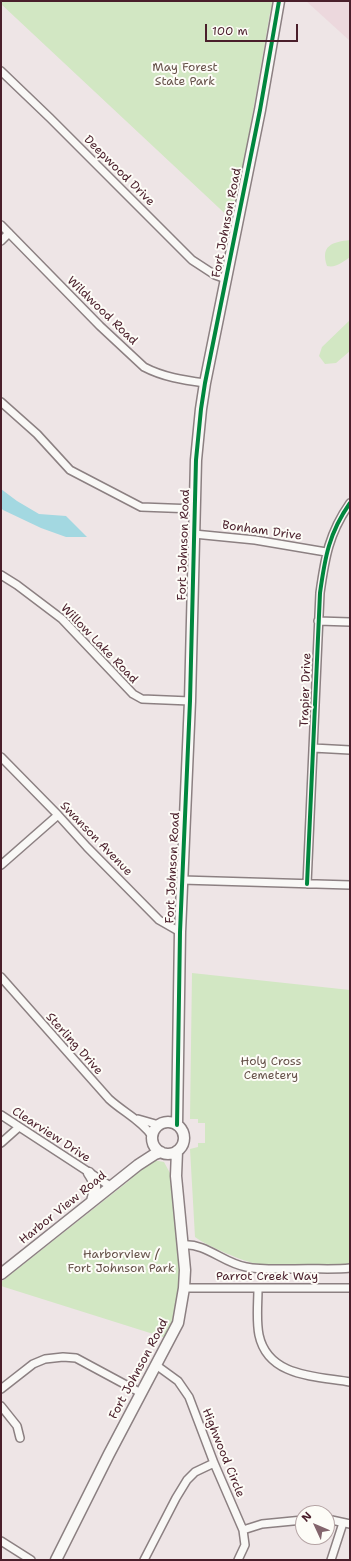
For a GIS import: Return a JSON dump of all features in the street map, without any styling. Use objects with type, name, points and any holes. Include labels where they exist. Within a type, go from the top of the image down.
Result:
[{"type":"street","name":"Fort Johnson Road","points":[[177,1125],[180,932],[190,701],[196,458],[204,383],[260,110],[279,1]]},
{"type":"street","name":"Deepwood Drive","points":[[1,72],[50,118],[192,260],[215,275],[226,278]]},
{"type":"street","name":"Wildwood Road","points":[[1,225],[100,326],[144,367],[170,378],[204,383]]},
{"type":"street","points":[[1,241],[9,233]]},
{"type":"street","points":[[1,402],[37,434],[70,470],[141,507],[195,509]]},
{"type":"street","name":"Trapier Drive","points":[[307,884],[320,593],[326,552],[336,525],[350,503]]},
{"type":"street","name":"Bonham Drive","points":[[194,534],[243,539],[326,552]]},
{"type":"street","name":"Willow Lake Road","points":[[1,575],[62,618],[133,694],[142,698],[190,701]]},
{"type":"street","points":[[318,620],[350,622]]},
{"type":"street","points":[[313,748],[350,750]]},
{"type":"street","name":"Swanson Avenue","points":[[1,757],[159,920],[180,932]]},
{"type":"street","points":[[1,865],[58,815]]},
{"type":"street","points":[[182,880],[350,885]]},
{"type":"street","name":"Sterling Drive","points":[[1,977],[109,1100],[119,1109],[136,1119],[152,1139]]},
{"type":"street","name":"Fort Johnson Road","points":[[163,1123],[173,1111],[177,1096]]},
{"type":"street","name":"Clearview Drive","points":[[1,1115],[110,1186]]},
{"type":"street","name":"Sterling Drive","points":[[136,1119],[163,1123]]},
{"type":"street","points":[[163,1123],[177,1125],[182,1130],[184,1137],[183,1145],[173,1153],[163,1153],[157,1150],[152,1139],[153,1132],[163,1123]]},
{"type":"street","points":[[1,1143],[19,1127]]},
{"type":"street","name":"Harbor View Road","points":[[142,1162],[150,1151],[152,1139]]},
{"type":"street","name":"Fort Johnson Road","points":[[56,1560],[109,1454],[178,1323],[184,1288],[183,1245],[176,1176],[177,1151]]},
{"type":"street","name":"Fort Johnson Road","points":[[163,1153],[168,1158],[176,1176]]},
{"type":"street","name":"Harbor View Road","points":[[1,1274],[142,1162],[163,1153]]},
{"type":"street","points":[[89,1173],[95,1183],[96,1189],[92,1201]]},
{"type":"street","points":[[183,1245],[190,1244],[198,1246],[233,1263],[246,1267],[263,1269],[350,1268]]},
{"type":"street","name":"Parrot Creek Way","points":[[184,1288],[350,1288]]},
{"type":"street","points":[[258,1289],[259,1334],[264,1351],[271,1359],[286,1369],[308,1376],[350,1382]]},
{"type":"street","points":[[1,1389],[32,1364],[45,1359],[63,1357],[76,1358],[141,1393]]},
{"type":"street","name":"Highwood Circle","points":[[156,1365],[178,1381],[186,1391],[214,1463],[243,1530],[245,1545],[238,1560]]},
{"type":"street","points":[[1,1406],[17,1426],[20,1438]]},
{"type":"street","points":[[144,1560],[187,1480],[199,1470],[214,1463]]},
{"type":"street","points":[[243,1530],[262,1524],[295,1521]]},
{"type":"street","points":[[331,1560],[346,1523],[335,1521]]},
{"type":"street","points":[[1,1541],[31,1560]]},
{"type":"shaded area","points":[[306,1],[350,1],[350,41]]},
{"type":"green space","name":"May Forest State Park","points":[[1,1],[275,1],[270,13],[234,222],[1,4]]},
{"type":"green space","points":[[350,240],[350,257],[342,263],[327,266],[325,253],[327,249],[338,242]]},
{"type":"green space","points":[[350,320],[350,351],[336,363],[325,364],[319,356],[322,347]]},
{"type":"green space","name":"Holy Cross Cemetery","points":[[192,973],[350,990],[350,1263],[341,1265],[252,1263],[208,1245],[195,1237],[190,1149],[198,1147],[198,1143],[205,1143],[205,1123],[198,1123],[198,1119],[190,1119]]},
{"type":"green space","name":"Harborview / Fort Johnson Park","points":[[153,1160],[164,1162],[171,1175],[180,1270],[180,1288],[173,1323],[166,1338],[1,1286],[1,1282],[130,1180],[132,1175]]},
{"type":"water","points":[[1,489],[17,501],[39,514],[66,516],[87,537],[66,537],[41,528],[3,510],[1,508]]},
{"type":"cycle path","points":[[177,1125],[180,932],[190,701],[196,460],[205,383],[260,110],[279,1]]},
{"type":"cycle path","points":[[307,884],[320,593],[329,546],[337,525],[350,503]]}]
